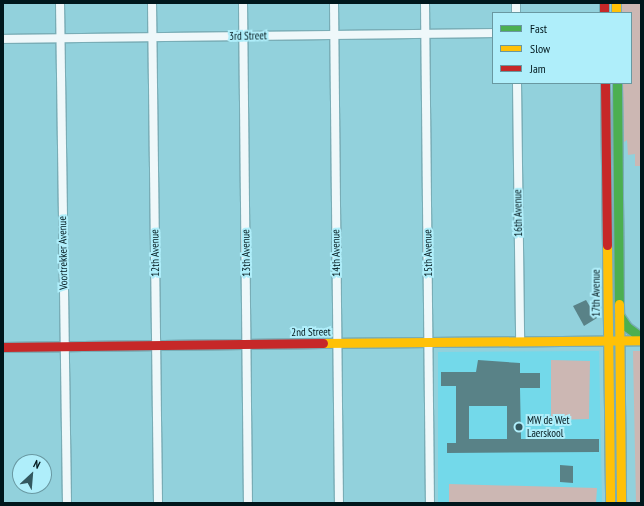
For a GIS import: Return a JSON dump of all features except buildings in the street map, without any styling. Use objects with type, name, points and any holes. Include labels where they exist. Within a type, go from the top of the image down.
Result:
[{"type":"main road","name":"17th Avenue","points":[[605,84],[610,503]]},
{"type":"main road","name":"17th Avenue","points":[[617,84],[621,503]]},
{"type":"main road","points":[[619,315],[627,327],[641,337]]},
{"type":"main road","name":"2nd Street","points":[[3,347],[641,340]]},
{"type":"street","name":"Voortrekker Avenue","points":[[60,3],[67,503]]},
{"type":"street","name":"12th Avenue","points":[[152,3],[158,503]]},
{"type":"street","name":"13th Avenue","points":[[243,3],[248,503]]},
{"type":"street","name":"14th Avenue","points":[[334,3],[339,503]]},
{"type":"street","name":"15th Avenue","points":[[425,3],[430,503]]},
{"type":"street","name":"3rd Street","points":[[3,39],[492,33]]},
{"type":"street","name":"16th Avenue","points":[[517,84],[520,342]]},
{"type":"shaded area","points":[[621,3],[641,3],[641,166],[635,166],[635,154],[628,155],[627,140],[621,144],[621,84],[632,84],[632,12],[621,12]]},
{"type":"shaded area","name":"MW de Wet Laerskool","points":[[599,351],[602,503],[438,503],[438,352]]},
{"type":"shaded area","points":[[633,351],[641,351],[641,503],[636,503]]},
{"type":"shaded area","points":[[551,360],[590,361],[589,419],[551,420]]},
{"type":"shaded area","points":[[449,484],[597,488],[596,503],[449,503]]},
{"type":"traffic: fast","points":[[617,84],[619,304]]},
{"type":"traffic: fast","points":[[619,315],[627,327],[641,337]]},
{"type":"traffic: slow","points":[[616,3],[616,12]]},
{"type":"traffic: slow","points":[[607,245],[610,503]]},
{"type":"traffic: slow","points":[[619,304],[621,503]]},
{"type":"traffic: slow","points":[[323,343],[641,340]]},
{"type":"traffic: jam","points":[[604,3],[604,12]]},
{"type":"traffic: jam","points":[[605,84],[607,245]]},
{"type":"traffic: jam","points":[[3,347],[323,343]]},
{"type":"place","name":"MW de Wet Laerskool","points":[[519,427]]}]
